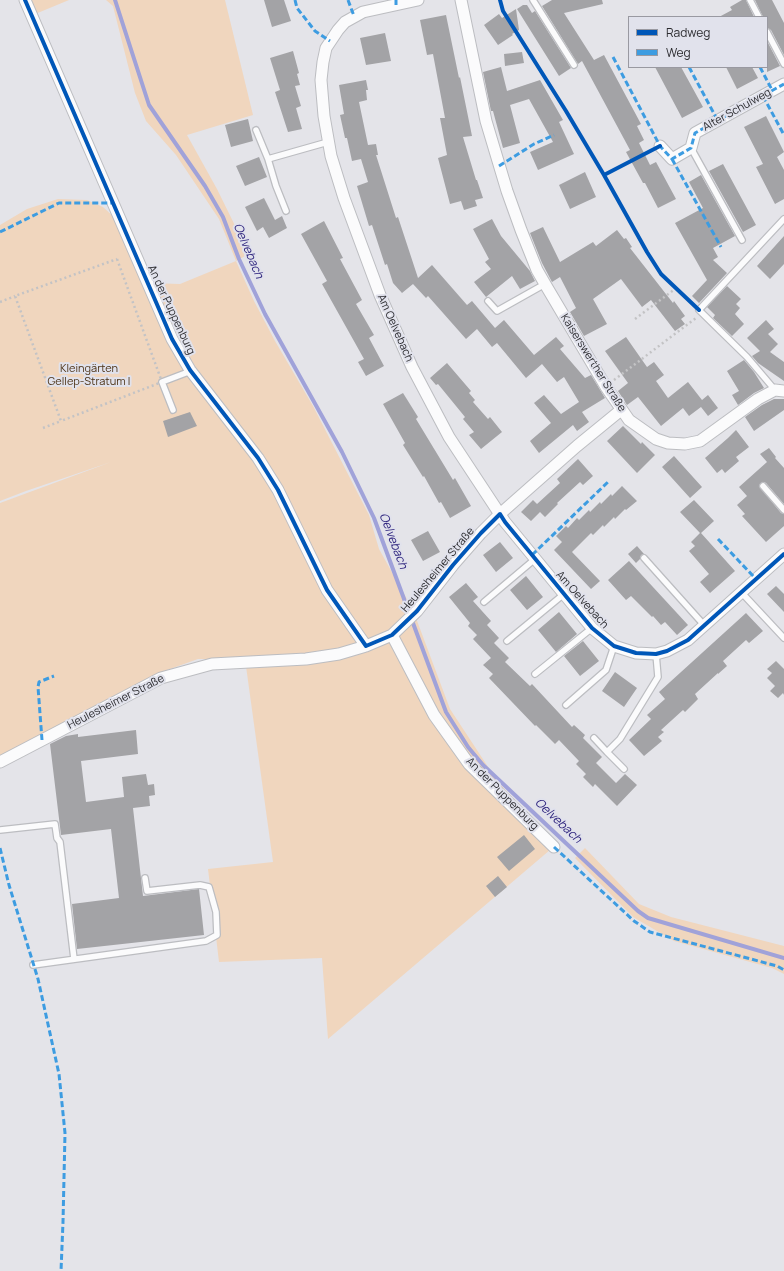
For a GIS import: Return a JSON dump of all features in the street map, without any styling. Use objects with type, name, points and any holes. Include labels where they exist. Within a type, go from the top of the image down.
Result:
[{"type":"street","name":"An der Puppenburg","points":[[25,0],[172,338],[191,371],[258,458],[278,490],[327,590],[366,646]]},
{"type":"street","name":"Am Oelvebach","points":[[418,0],[371,10],[354,16],[345,22],[330,41],[326,48],[321,80],[328,142],[331,156],[359,241],[380,295],[406,352],[450,437],[505,522],[592,628],[614,646],[636,653],[656,654],[667,651],[688,640],[784,554]]},
{"type":"street","name":"Kaiserswerther Straße","points":[[461,0],[486,121],[499,166],[521,230],[537,270],[606,387],[629,420],[656,438],[668,443],[684,444],[700,441],[758,399],[779,390]]},
{"type":"street","name":"Alter Schulweg","points":[[692,148],[695,133],[784,84]]},
{"type":"street","points":[[660,146],[672,159],[692,148]]},
{"type":"street","name":"Heulesheimer Straße","points":[[0,762],[161,678],[212,664],[306,660],[339,654],[366,646],[392,635],[417,611],[453,565],[500,514],[577,446],[621,410]]},
{"type":"street","name":"An der Puppenburg","points":[[392,635],[434,715],[469,764],[554,847]]},
{"type":"lane","points":[[533,0],[574,65]]},
{"type":"lane","points":[[750,0],[758,16]]},
{"type":"lane","points":[[768,34],[784,64]]},
{"type":"lane","points":[[256,130],[286,211]]},
{"type":"lane","points":[[268,159],[328,142]]},
{"type":"lane","points":[[692,148],[742,240]]},
{"type":"lane","points":[[700,311],[784,219]]},
{"type":"lane","points":[[488,302],[497,311],[545,284]]},
{"type":"lane","name":"Kaiserswerther Straße","points":[[700,311],[779,390]]},
{"type":"lane","points":[[173,410],[162,382],[191,371]]},
{"type":"lane","points":[[763,486],[784,510]]},
{"type":"lane","points":[[644,558],[704,625]]},
{"type":"lane","points":[[484,602],[535,559]]},
{"type":"lane","points":[[741,592],[784,638]]},
{"type":"lane","name":"Am Oelvebach","points":[[506,641],[564,594]]},
{"type":"lane","name":"Am Oelvebach","points":[[535,674],[592,628]]},
{"type":"lane","points":[[566,705],[606,670],[614,646]]},
{"type":"lane","points":[[608,752],[620,739],[658,677],[656,654]]},
{"type":"lane","points":[[594,738],[624,769]]},
{"type":"lane","points":[[0,830],[56,824],[57,838],[60,842],[74,959]]},
{"type":"lane","points":[[34,965],[206,941],[217,935],[216,912],[209,887],[200,885],[147,891],[145,878]]},
{"type":"path","points":[[0,302],[117,259],[162,382],[43,428]]},
{"type":"path","points":[[636,319],[675,289]]},
{"type":"path","points":[[15,296],[61,421]]},
{"type":"path","points":[[606,387],[700,311]]},
{"type":"green space","points":[[23,0],[69,0],[28,17]]},
{"type":"green space","points":[[106,0],[225,0],[253,115],[187,135],[217,189],[249,254],[236,261],[219,219],[176,155],[146,121],[135,93],[113,6]]},
{"type":"green space","name":"Kleingärten Gellep-Stratum I","points":[[58,199],[87,200],[103,207],[115,218],[194,372],[150,283],[180,284],[236,261],[254,301],[275,341],[313,406],[369,515],[379,549],[413,610],[450,709],[498,782],[557,844],[328,1039],[322,958],[219,962],[208,869],[273,862],[245,659],[198,659],[156,674],[0,757],[0,503],[111,462],[0,501],[0,225],[27,209]]},
{"type":"green space","points":[[585,848],[639,904],[671,917],[784,946],[784,974],[772,968],[674,941],[633,917],[575,858]]},
{"type":"building","points":[[264,0],[284,0],[291,21],[272,27]]},
{"type":"building","points":[[552,0],[602,0],[603,4],[564,13],[594,60],[604,55],[641,124],[637,126],[644,140],[639,143],[650,165],[656,162],[676,199],[658,208],[626,152],[630,150],[582,61],[578,64],[542,6]]},
{"type":"building","points":[[742,0],[746,0],[754,16],[721,16],[732,10],[730,7]]},
{"type":"building","points":[[755,0],[772,0],[784,23],[784,55],[771,30],[768,28],[768,16],[763,16]]},
{"type":"building","points":[[523,5],[527,5],[532,13],[535,11],[571,68],[559,76],[517,9]]},
{"type":"building","points":[[516,9],[519,30],[498,45],[484,25],[499,14],[502,18]]},
{"type":"building","points":[[446,15],[472,136],[463,137],[483,198],[475,200],[477,206],[464,210],[461,201],[450,204],[438,158],[447,155],[440,118],[445,118],[433,54],[427,55],[420,20]]},
{"type":"building","points":[[385,33],[391,61],[366,65],[360,38]]},
{"type":"building","points":[[768,43],[780,66],[767,72],[768,68]]},
{"type":"building","points":[[293,51],[299,73],[297,74],[300,85],[295,86],[301,106],[296,108],[302,129],[288,132],[275,92],[280,90],[270,58]]},
{"type":"building","points":[[522,52],[524,63],[505,66],[504,54]]},
{"type":"building","points":[[501,67],[507,91],[540,80],[563,120],[559,122],[574,154],[538,170],[530,152],[553,142],[529,99],[510,105],[520,143],[503,148],[493,111],[491,111],[483,72]]},
{"type":"building","points":[[656,68],[682,68],[703,107],[682,118]]},
{"type":"building","points":[[726,68],[753,68],[758,78],[737,89]]},
{"type":"building","points":[[366,80],[368,90],[366,90],[367,100],[359,102],[368,145],[376,144],[378,155],[376,155],[396,218],[398,217],[418,278],[432,265],[467,305],[472,301],[495,328],[504,320],[534,355],[556,337],[564,346],[560,349],[585,378],[591,375],[605,398],[582,412],[589,422],[577,431],[573,425],[539,453],[530,441],[551,423],[534,403],[544,395],[561,414],[579,402],[564,377],[557,382],[542,364],[526,378],[497,343],[492,347],[477,329],[466,339],[428,296],[426,298],[413,284],[402,293],[393,283],[387,264],[385,265],[372,225],[369,226],[357,186],[368,182],[361,159],[352,161],[340,115],[344,114],[339,85]]},
{"type":"building","points":[[766,116],[784,152],[777,157],[784,170],[784,199],[775,204],[756,167],[763,164],[744,127]]},
{"type":"building","points":[[248,119],[253,141],[231,147],[225,125]]},
{"type":"building","points":[[259,157],[267,177],[245,186],[236,166]]},
{"type":"building","points":[[723,164],[756,225],[743,232],[709,171]]},
{"type":"building","points":[[585,172],[596,197],[570,209],[559,185]]},
{"type":"building","points":[[701,175],[735,236],[713,248],[718,257],[713,260],[727,273],[699,303],[692,296],[707,280],[675,223],[703,208],[689,182]]},
{"type":"building","points":[[264,198],[275,220],[282,216],[287,228],[269,238],[263,227],[257,231],[245,207]]},
{"type":"building","points":[[492,219],[501,236],[530,271],[535,281],[520,289],[512,276],[486,297],[474,282],[491,269],[485,262],[489,259],[473,229]]},
{"type":"building","points":[[324,221],[343,258],[340,259],[362,300],[356,304],[374,335],[369,338],[384,366],[366,376],[358,362],[364,359],[322,284],[327,281],[301,234]]},
{"type":"building","points":[[543,227],[560,262],[593,242],[596,246],[617,230],[624,239],[626,238],[632,247],[630,248],[685,316],[681,319],[685,324],[675,331],[651,300],[642,307],[621,279],[593,299],[607,324],[584,336],[570,312],[576,308],[560,277],[552,282],[542,263],[530,233]]},
{"type":"building","points":[[784,236],[784,264],[770,279],[757,266]]},
{"type":"building","points":[[727,286],[741,299],[736,304],[740,308],[735,314],[744,324],[732,336],[713,318],[715,315],[707,307]]},
{"type":"building","points":[[766,320],[774,329],[768,334],[778,344],[770,352],[784,362],[784,381],[758,363],[752,356],[760,351],[747,338]]},
{"type":"building","points":[[626,337],[647,367],[654,362],[664,375],[656,381],[668,398],[688,382],[702,400],[708,395],[718,408],[708,416],[701,407],[689,416],[683,408],[661,426],[638,397],[627,405],[618,391],[628,383],[605,351]]},
{"type":"building","points":[[744,360],[764,388],[754,393],[738,405],[732,395],[739,391],[727,371]]},
{"type":"building","points":[[447,363],[471,391],[469,393],[475,400],[473,402],[488,419],[490,417],[502,432],[481,449],[469,435],[474,432],[463,419],[465,417],[438,384],[436,385],[430,378]]},
{"type":"building","points":[[403,393],[418,417],[416,419],[453,480],[455,478],[471,506],[450,518],[403,445],[405,443],[383,404]]},
{"type":"building","points":[[774,399],[784,399],[784,410],[754,431],[745,417],[762,405]]},
{"type":"building","points":[[190,412],[197,426],[168,437],[163,421]]},
{"type":"building","points":[[623,426],[641,444],[642,442],[655,455],[637,473],[607,441]]},
{"type":"building","points":[[736,430],[749,447],[736,457],[739,461],[725,473],[722,469],[717,473],[705,458]]},
{"type":"building","points":[[769,448],[784,468],[784,504],[766,483],[761,483],[759,486],[781,513],[784,514],[784,526],[766,542],[742,516],[745,514],[737,505],[747,496],[739,487],[767,462],[760,454]]},
{"type":"building","points":[[674,456],[702,487],[690,498],[662,467]]},
{"type":"building","points":[[578,459],[593,476],[583,485],[580,482],[557,503],[558,504],[545,517],[540,512],[531,521],[521,512],[533,500],[537,504],[560,483],[557,479]]},
{"type":"building","points":[[622,486],[637,501],[626,510],[625,509],[615,519],[614,517],[604,527],[603,525],[593,535],[591,533],[572,552],[600,581],[591,589],[554,550],[562,542],[556,536],[566,526],[568,528],[577,518],[579,520],[600,502],[601,504],[611,494],[612,496]]},
{"type":"building","points":[[694,500],[714,521],[701,533],[735,571],[710,593],[700,582],[709,574],[689,551],[695,546],[691,542],[700,533],[680,512]]},
{"type":"building","points":[[428,531],[440,552],[423,561],[411,540]]},
{"type":"building","points":[[500,542],[513,558],[496,572],[483,555]]},
{"type":"building","points":[[637,546],[644,554],[641,555],[640,559],[636,563],[628,554]]},
{"type":"building","points":[[629,561],[688,625],[677,635],[665,622],[661,625],[631,596],[626,600],[608,580]]},
{"type":"building","points":[[526,576],[543,597],[527,610],[510,590]]},
{"type":"building","points":[[466,583],[478,597],[473,601],[491,621],[487,625],[499,638],[494,643],[509,658],[505,662],[530,686],[532,684],[572,727],[574,725],[585,735],[583,738],[602,757],[596,763],[616,783],[625,774],[637,785],[617,806],[595,784],[593,787],[583,777],[586,774],[576,764],[579,761],[559,740],[555,744],[536,725],[535,726],[489,678],[493,674],[483,665],[491,658],[473,639],[477,635],[468,626],[470,623],[449,597]]},
{"type":"building","points":[[776,586],[784,594],[784,612],[767,594]]},
{"type":"building","points":[[559,612],[577,634],[556,652],[538,630]]},
{"type":"building","points":[[746,613],[763,631],[749,643],[746,640],[723,661],[727,666],[695,694],[698,699],[685,712],[683,710],[661,730],[664,732],[658,737],[662,741],[644,756],[629,740],[651,719],[647,715],[665,699],[659,692]]},
{"type":"building","points":[[583,641],[599,661],[580,676],[564,656]]},
{"type":"building","points":[[776,661],[784,669],[784,695],[783,693],[778,698],[770,691],[775,686],[767,678],[772,673],[767,669]]},
{"type":"building","points":[[615,672],[637,688],[624,707],[602,691]]},
{"type":"building","points":[[136,730],[138,754],[81,761],[86,802],[124,797],[122,777],[146,774],[148,785],[154,784],[155,795],[149,796],[150,806],[133,808],[143,896],[199,889],[204,935],[77,949],[72,904],[119,898],[111,829],[61,835],[50,744],[66,736],[78,734],[78,737]]},
{"type":"building","points":[[524,835],[535,849],[509,871],[497,857]]},
{"type":"building","points":[[498,876],[507,887],[495,897],[486,886]]},
{"type":"waterway","name":"Oelvebach","points":[[115,0],[149,105],[205,186],[223,217],[239,259],[265,314],[342,452],[374,518],[446,712],[468,747],[483,765],[638,911],[648,918],[784,958]]},
{"type":"marked path","points":[[295,0],[297,8],[315,31],[330,41]]},
{"type":"marked path","points":[[348,0],[354,16]]},
{"type":"marked path","points":[[396,0],[396,5]]},
{"type":"marked path","points":[[613,57],[660,146],[672,159],[691,148],[695,133],[784,84]]},
{"type":"marked path","points":[[690,68],[718,121]]},
{"type":"marked path","points":[[761,68],[772,90]]},
{"type":"marked path","points":[[763,96],[784,135]]},
{"type":"marked path","points":[[499,166],[534,144],[554,135]]},
{"type":"marked path","points":[[672,159],[721,247]]},
{"type":"marked path","points":[[0,232],[59,203],[112,203]]},
{"type":"marked path","points":[[532,555],[608,482]]},
{"type":"marked path","points":[[718,539],[756,579]]},
{"type":"marked path","points":[[42,740],[38,687],[39,682],[54,676]]},
{"type":"marked path","points":[[554,847],[634,921],[650,932],[777,966],[784,970]]},
{"type":"marked path","points":[[0,848],[9,885],[38,979],[59,1074],[65,1133],[61,1271]]},
{"type":"cycle path","points":[[25,0],[172,339],[190,370],[258,458],[278,490],[327,590],[366,646],[392,635],[417,611],[453,565],[500,514],[592,628],[614,646],[636,653],[656,654],[667,651],[688,640],[784,554]]},
{"type":"cycle path","points":[[500,0],[503,11],[566,111],[661,274],[699,310]]},
{"type":"cycle path","points":[[604,175],[660,146]]}]
